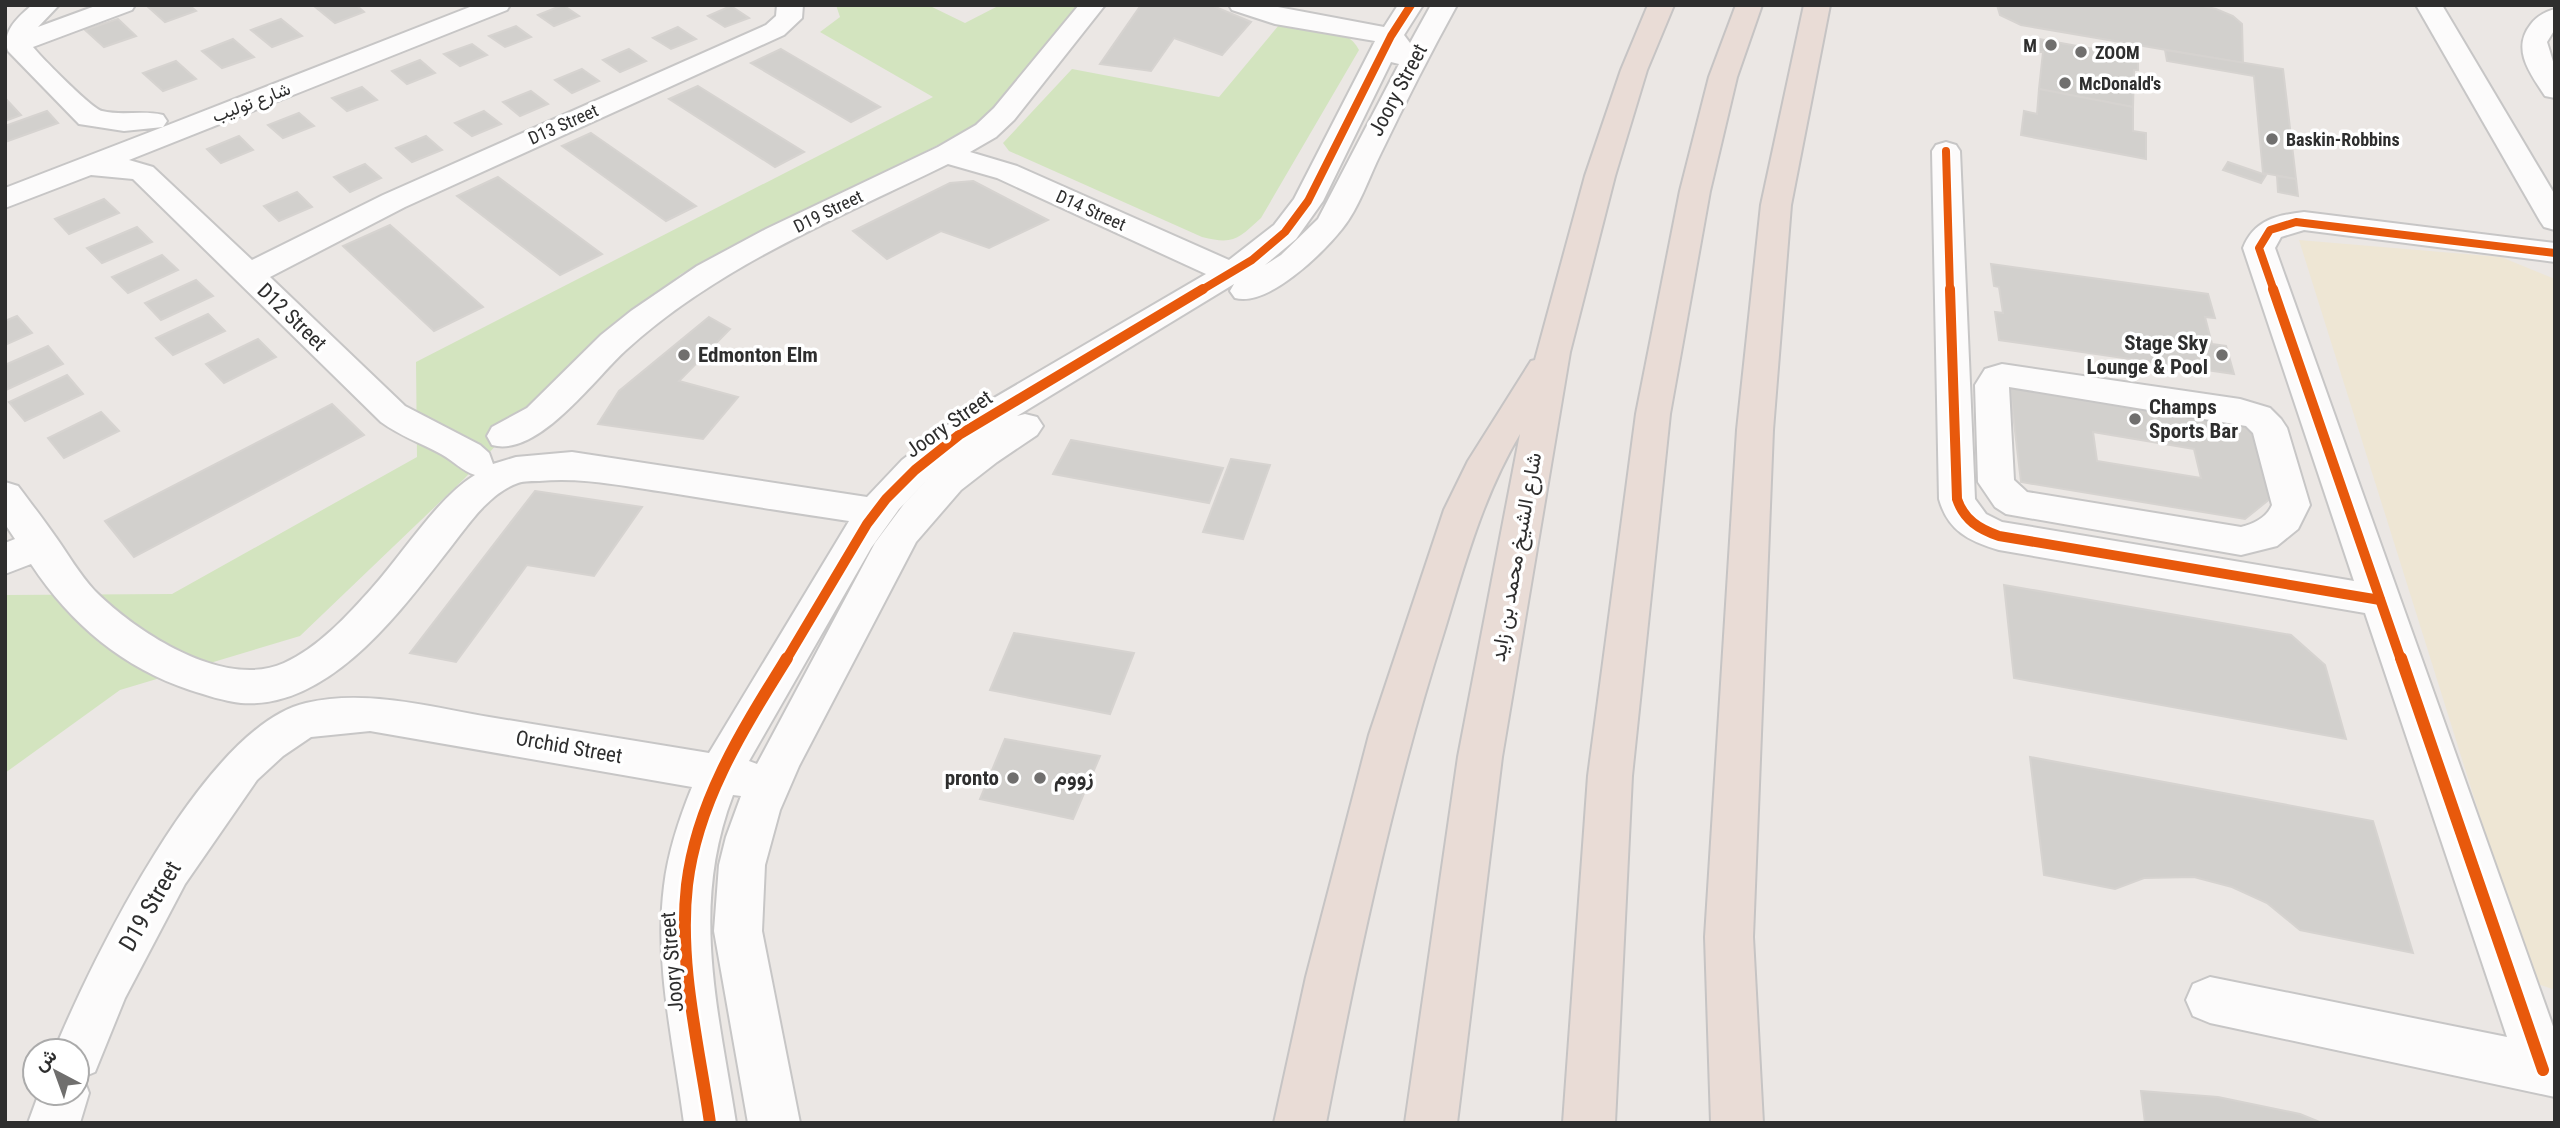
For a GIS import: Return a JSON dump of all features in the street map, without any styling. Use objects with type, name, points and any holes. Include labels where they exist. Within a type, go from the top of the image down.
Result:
[{"type":"highway","name":"شارع الشيخ محمد بن زايد","points":[[1431,1123],[1480,757],[1553,352],[1600,176],[1634,70],[1661,5]]},
{"type":"highway","points":[[1589,1123],[1611,776],[1653,415],[1695,191],[1723,77],[1749,5]]},
{"type":"highway","points":[[1737,1123],[1729,937],[1751,499],[1776,205],[1817,5]]},
{"type":"highway","points":[[1300,1123],[1330,977],[1390,735],[1459,523],[1486,461],[1553,352]]},
{"type":"highway","points":[[1729,937],[1752,1123]]},
{"type":"street","points":[[47,5],[23,28],[18,43],[21,51],[89,118],[156,130],[143,173],[124,167],[76,161],[89,118]]},
{"type":"street","points":[[64,5],[95,8],[122,5]]},
{"type":"street","points":[[18,43],[122,5]]},
{"type":"street","name":"شارع توليب","points":[[156,130],[449,5]]},
{"type":"street","name":"شارع توليب","points":[[5,199],[76,161],[498,5]]},
{"type":"street","name":"D13 Street","points":[[244,270],[775,30],[789,18],[790,5]]},
{"type":"street","name":"D19 Street","points":[[500,453],[613,343],[708,273],[777,236],[957,149],[986,131],[1004,114],[1093,5]]},
{"type":"street","points":[[1241,5],[1275,16],[1391,36],[1399,49],[1387,79],[1397,91]]},
{"type":"street","name":"Joory Street","points":[[710,1123],[686,945],[685,915],[694,846],[708,799],[720,774],[876,512],[913,470],[959,435],[1231,273],[1270,246],[1298,217],[1391,36],[1411,5]]},
{"type":"street","name":"Joory Street","points":[[774,1123],[738,931],[737,900],[747,839],[768,782],[889,553],[922,506],[940,487],[982,453],[1275,274],[1308,249],[1339,209],[1397,91],[1444,5]]},
{"type":"street","points":[[2429,5],[2555,221]]},
{"type":"street","points":[[2555,17],[2539,29],[2533,47],[2535,57],[2555,90]]},
{"type":"street","name":"D14 Street","points":[[957,149],[968,162],[1007,172],[1231,273]]},
{"type":"street","points":[[1946,151],[1957,499],[1965,517],[1986,532],[1999,536],[2380,600]]},
{"type":"street","name":"شارع توليب","points":[[5,178],[76,161]]},
{"type":"street","name":"D12 Street","points":[[143,173],[393,414],[418,431],[500,453],[876,512]]},
{"type":"street","points":[[2549,1071],[2380,600],[2259,248],[2262,237],[2271,229],[2285,223],[2325,221],[2555,253]]},
{"type":"street","points":[[1997,355],[2314,412]]},
{"type":"street","points":[[2258,417],[2269,428],[2291,506],[2285,519],[2264,536],[2250,541],[2031,507],[2008,498],[1997,482],[1992,385],[1997,377],[2002,375],[2239,411],[2258,417],[2314,412]]},
{"type":"street","points":[[291,698],[351,637],[463,505],[483,488],[500,453]]},
{"type":"street","name":"Orchid Street","points":[[5,495],[25,540],[66,585],[116,633],[156,658],[291,698],[768,782]]},
{"type":"street","points":[[5,560],[25,540]]},
{"type":"street","name":"D19 Street","points":[[85,1037],[136,926],[183,849],[242,767],[268,743],[291,698]]},
{"type":"street","points":[[2210,1000],[2549,1071]]},
{"type":"green space","points":[[836,5],[928,5],[965,23],[1000,5],[1082,5],[980,124],[681,274],[589,348],[464,479],[300,636],[120,690],[5,773],[5,595],[172,594],[417,457],[416,362],[933,97],[820,32],[840,17]]},
{"type":"green space","points":[[1279,25],[1335,31],[1353,42],[1359,50],[1261,218],[1235,238],[1221,240],[1202,237],[1009,151],[1003,143],[1072,69],[1219,97]]},
{"type":"sand","points":[[2299,240],[2501,257],[2555,279],[2555,990],[2532,982]]},
{"type":"building","points":[[189,5],[196,11],[165,22],[147,6]]},
{"type":"building","points":[[356,5],[364,12],[335,23],[314,6]]},
{"type":"building","points":[[563,5],[579,16],[554,26],[538,15]]},
{"type":"building","points":[[1141,5],[1211,5],[1251,22],[1222,55],[1174,38],[1151,71],[1100,64]]},
{"type":"building","points":[[1997,5],[2198,5],[2216,9],[2233,16],[2242,24],[2243,63],[2021,25],[2000,15]]},
{"type":"building","points":[[731,6],[749,18],[725,27],[708,16]]},
{"type":"building","points":[[118,19],[136,36],[104,47],[85,30]]},
{"type":"building","points":[[281,19],[302,36],[272,47],[251,30]]},
{"type":"building","points":[[516,26],[531,37],[505,47],[489,36]]},
{"type":"building","points":[[678,27],[696,39],[671,49],[653,38]]},
{"type":"building","points":[[233,39],[254,57],[222,68],[202,51]]},
{"type":"building","points":[[2039,39],[2138,57],[2138,70],[2134,70],[2133,107],[2039,89],[2043,52],[2037,52]]},
{"type":"building","points":[[472,44],[487,55],[460,66],[444,54]]},
{"type":"building","points":[[629,49],[646,61],[620,72],[603,60]]},
{"type":"building","points":[[781,49],[880,107],[851,122],[751,63]]},
{"type":"building","points":[[2165,50],[2283,69],[2296,179],[2263,173],[2254,76],[2167,61]]},
{"type":"building","points":[[420,60],[435,73],[407,84],[392,71]]},
{"type":"building","points":[[176,61],[196,79],[163,91],[143,73]]},
{"type":"building","points":[[582,69],[599,81],[572,93],[555,80]]},
{"type":"building","points":[[698,86],[804,152],[775,167],[669,99]]},
{"type":"building","points":[[362,87],[377,100],[347,111],[332,98]]},
{"type":"building","points":[[2039,89],[2133,107],[2133,131],[2146,133],[2146,159],[2021,135],[2024,111],[2037,114]]},
{"type":"building","points":[[531,91],[548,104],[520,116],[503,102]]},
{"type":"building","points":[[5,98],[21,115],[5,121]]},
{"type":"building","points":[[47,111],[58,123],[5,142],[5,126]]},
{"type":"building","points":[[484,111],[501,124],[472,136],[455,123]]},
{"type":"building","points":[[299,113],[314,126],[283,138],[268,125]]},
{"type":"building","points":[[591,133],[696,206],[666,221],[562,146]]},
{"type":"building","points":[[239,136],[253,150],[221,163],[207,149]]},
{"type":"building","points":[[426,136],[442,150],[412,162],[396,148]]},
{"type":"building","points":[[2228,162],[2266,175],[2261,183],[2223,170]]},
{"type":"building","points":[[365,164],[381,178],[350,192],[334,177]]},
{"type":"building","points":[[2277,176],[2296,179],[2298,196],[2278,192]]},
{"type":"building","points":[[498,177],[602,254],[560,275],[457,196]]},
{"type":"building","points":[[973,181],[1048,220],[989,248],[941,231],[887,259],[853,231],[950,183]]},
{"type":"building","points":[[297,192],[312,207],[279,221],[264,206]]},
{"type":"building","points":[[104,199],[119,213],[69,234],[55,219]]},
{"type":"building","points":[[390,225],[483,307],[434,331],[343,246]]},
{"type":"building","points":[[137,227],[152,242],[102,263],[87,248]]},
{"type":"building","points":[[162,255],[178,270],[128,293],[112,277]]},
{"type":"building","points":[[1991,264],[2208,294],[2215,318],[2205,317],[2212,344],[2226,346],[2234,374],[1999,340],[1995,312],[2003,313],[1999,287],[1994,286]]},
{"type":"building","points":[[196,280],[213,296],[161,320],[145,303]]},
{"type":"building","points":[[208,314],[225,331],[173,355],[156,338]]},
{"type":"building","points":[[17,316],[32,333],[5,345],[5,321]]},
{"type":"building","name":"Edmonton Elm","points":[[709,317],[730,329],[679,381],[738,397],[703,439],[598,424],[619,391]]},
{"type":"building","points":[[258,339],[276,357],[224,383],[206,364]]},
{"type":"building","points":[[48,346],[63,364],[6,390],[5,365]]},
{"type":"building","points":[[67,375],[83,394],[25,421],[9,402]]},
{"type":"building","points":[[2009,380],[2261,419],[2281,490],[2245,519],[2021,482]],"holes":[[[2093,432],[2194,449],[2201,478],[2097,461]]]},
{"type":"building","points":[[332,404],[364,435],[134,557],[105,521]]},
{"type":"building","points":[[101,412],[119,431],[64,458],[48,438]]},
{"type":"building","points":[[1071,440],[1223,468],[1209,503],[1053,474]]},
{"type":"building","points":[[1231,459],[1270,465],[1243,539],[1203,532]]},
{"type":"building","points":[[535,491],[642,507],[594,576],[527,565],[456,662],[410,653]]},
{"type":"building","points":[[2004,585],[2291,635],[2325,665],[2346,739],[2014,678]]},
{"type":"building","points":[[1014,633],[1134,653],[1110,714],[990,690]]},
{"type":"building","name":"زووم","points":[[1005,739],[1100,756],[1073,819],[980,799]]},
{"type":"building","points":[[2030,757],[2373,821],[2413,953],[2300,930],[2267,903],[2232,887],[2194,877],[2144,878],[2115,889],[2044,875]]},
{"type":"building","points":[[2141,1091],[2218,1097],[2300,1114],[2322,1123],[2145,1123]]},
{"type":"cycle path","points":[[710,1123],[686,944],[687,886],[693,850],[703,816],[732,751],[857,538],[895,489],[925,460],[959,435],[1252,260],[1285,232],[1308,201],[1391,36],[1411,5]]},
{"type":"cycle path","points":[[1946,151],[1957,499],[1967,519],[1985,531],[1999,536],[2380,600]]},
{"type":"cycle path","points":[[2543,1070],[2259,248],[2270,230],[2304,221],[2555,253]]},
{"type":"place","name":"M","points":[[2051,45]]},
{"type":"place","name":"ZOOM","points":[[2081,52]]},
{"type":"place","name":"McDonald's","points":[[2065,83]]},
{"type":"place","name":"Baskin-Robbins","points":[[2272,139]]},
{"type":"place","name":"Edmonton Elm","points":[[684,355]]},
{"type":"place","name":"Stage Sky Lounge & Pool","points":[[2222,355]]},
{"type":"place","name":"Champs Sports Bar","points":[[2135,419]]},
{"type":"place","name":"pronto","points":[[1013,778]]},
{"type":"place","name":"زووم","points":[[1040,778]]}]
